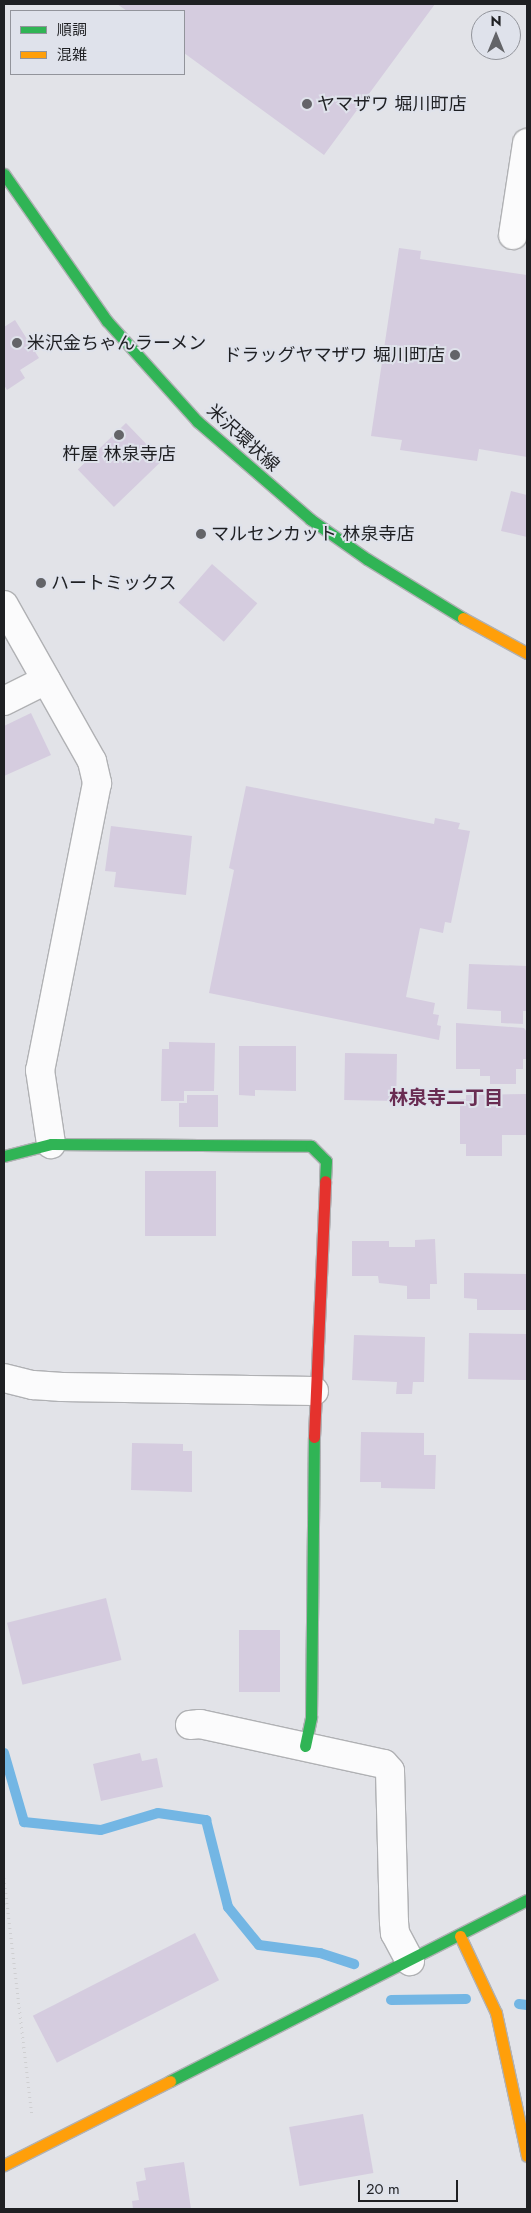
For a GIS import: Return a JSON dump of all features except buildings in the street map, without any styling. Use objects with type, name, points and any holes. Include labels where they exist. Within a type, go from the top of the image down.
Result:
[{"type":"street","points":[[513,235],[527,143]]},
{"type":"street","name":"米沢環状線","points":[[5,179],[113,328],[196,421],[310,519],[367,559],[432,601],[527,653]]},
{"type":"street","points":[[4,605],[92,761],[97,783],[40,1070],[52,1144]]},
{"type":"street","points":[[4,701],[46,680]]},
{"type":"street","points":[[4,1156],[52,1144],[311,1146],[326,1161],[314,1391],[311,1717],[305,1746]]},
{"type":"street","points":[[4,1378],[33,1385],[62,1387],[314,1391]]},
{"type":"street","points":[[190,1725],[200,1724],[384,1764],[390,1771],[395,1933],[410,1961]]},
{"type":"street","points":[[4,2166],[460,1936],[527,1900]]},
{"type":"street","points":[[460,1936],[496,2013],[527,2156]]},
{"type":"path","points":[[4,1878],[36,2149]]},
{"type":"waterway","points":[[4,1753],[24,1822],[101,1830],[158,1813],[206,1820],[228,1907],[259,1945],[320,1953],[354,1964]]},
{"type":"waterway","points":[[391,2000],[466,1999]]},
{"type":"waterway","points":[[519,2004],[527,2005]]},
{"type":"traffic: fast","points":[[4,174],[107,321],[197,421],[310,519],[367,559],[463,618]]},
{"type":"traffic: fast","points":[[4,1156],[51,1144],[311,1146],[326,1161],[325,1181]]},
{"type":"traffic: fast","points":[[305,1746],[311,1717],[314,1437]]},
{"type":"traffic: fast","points":[[170,2081],[527,1900]]},
{"type":"traffic: slow","points":[[463,618],[527,653]]},
{"type":"traffic: slow","points":[[460,1936],[496,2013],[527,2156]]},
{"type":"traffic: slow","points":[[4,2165],[170,2081]]},
{"type":"traffic: jam","points":[[314,1437],[325,1181]]},
{"type":"place","name":"ヤマザワ 堀川町店","points":[[307,104]]},
{"type":"place","name":"米沢金ちゃんラーメン","points":[[17,343]]},
{"type":"place","name":"ドラッグヤマザワ 堀川町店","points":[[455,355]]},
{"type":"place","name":"杵屋 林泉寺店","points":[[119,435]]},
{"type":"place","name":"マルセンカット 林泉寺店","points":[[201,534]]},
{"type":"place","name":"ハートミックス","points":[[41,583]]},
{"type":"district","name":"林泉寺二丁目","points":[[446,1098]]}]
